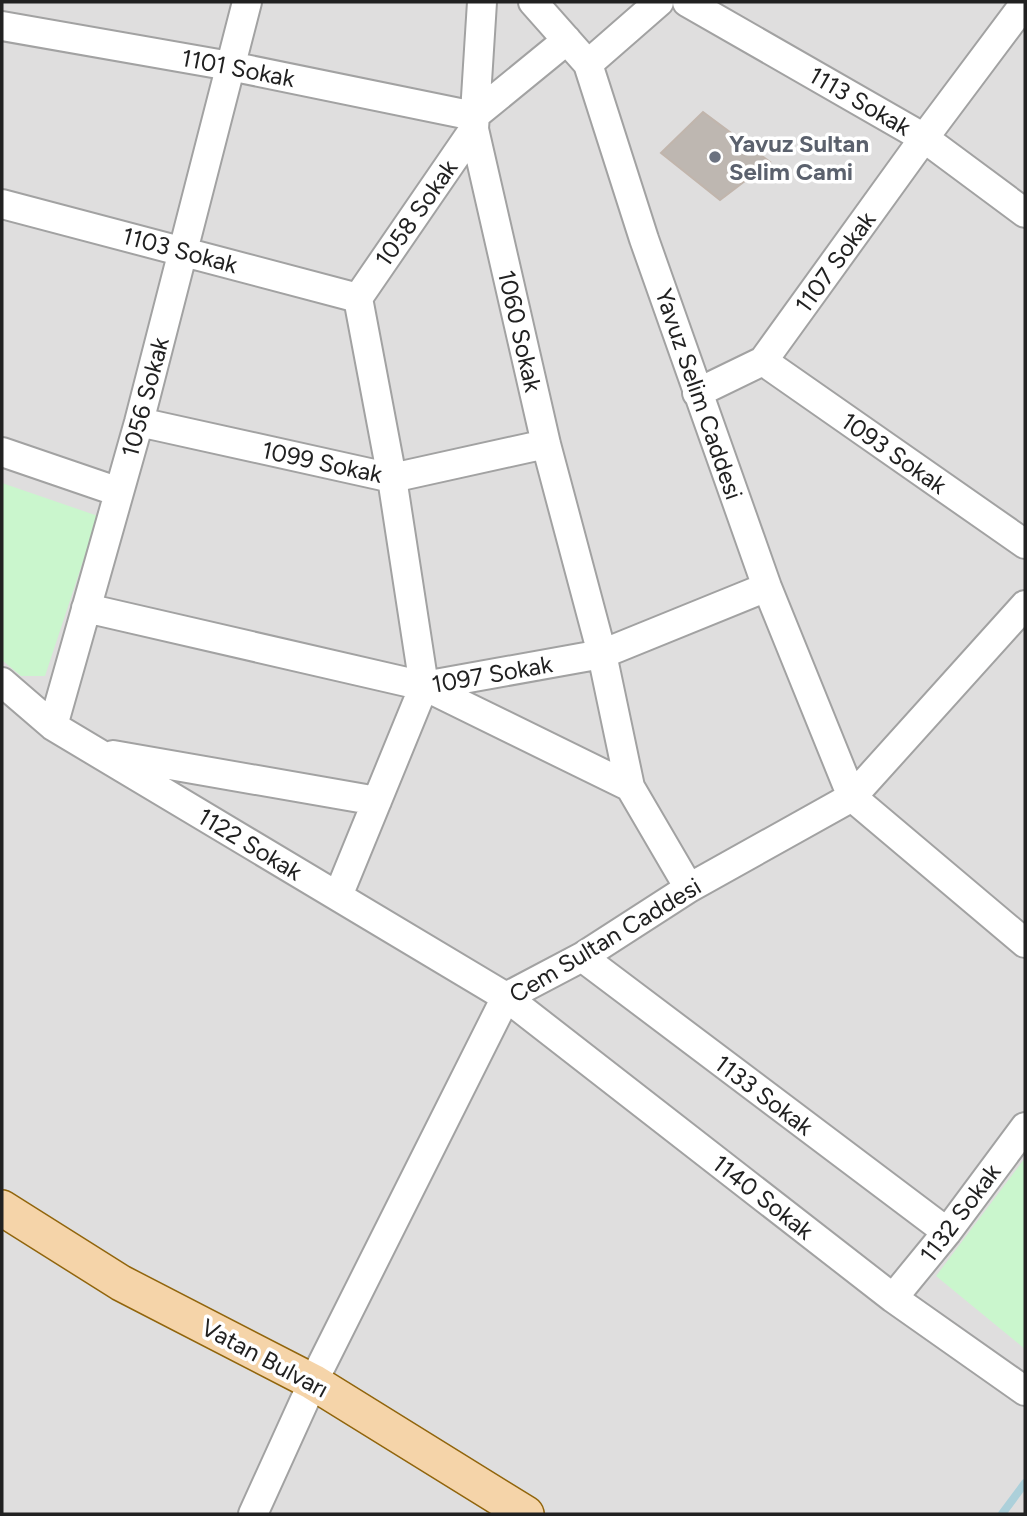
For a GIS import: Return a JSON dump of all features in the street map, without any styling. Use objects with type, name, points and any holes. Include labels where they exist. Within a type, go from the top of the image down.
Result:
[{"type":"main road","name":"Vatan Bulvarı","points":[[2,1208],[121,1283],[313,1382],[526,1514]]},
{"type":"street","name":"1056 Sokak","points":[[53,726],[139,422],[247,2]]},
{"type":"street","name":"1060 Sokak","points":[[482,2],[474,123],[546,444],[603,654],[630,787]]},
{"type":"street","name":"Yavuz Selim Caddesi","points":[[533,2],[588,64],[697,393],[767,587],[852,797]]},
{"type":"street","points":[[588,64],[659,2]]},
{"type":"street","name":"1113 Sokak","points":[[687,2],[924,138],[1025,213]]},
{"type":"street","name":"1107 Sokak","points":[[697,393],[763,361],[1025,3]]},
{"type":"street","name":"1101 Sokak","points":[[2,26],[230,66],[474,123]]},
{"type":"street","points":[[474,123],[567,40]]},
{"type":"street","name":"1058 Sokak","points":[[358,298],[474,123]]},
{"type":"street","name":"1103 Sokak","points":[[2,204],[358,298]]},
{"type":"street","points":[[338,896],[424,687],[393,478],[358,298]]},
{"type":"street","name":"1093 Sokak","points":[[763,361],[1025,544]]},
{"type":"street","name":"1099 Sokak","points":[[139,422],[393,478],[546,444]]},
{"type":"street","points":[[2,452],[119,492]]},
{"type":"street","name":"1097 Sokak","points":[[86,608],[424,687],[603,654],[767,587]]},
{"type":"street","name":"Cem Sultan Caddesi","points":[[253,1514],[313,1382],[506,997],[582,957],[689,888],[852,797],[1025,605]]},
{"type":"street","name":"1122 Sokak","points":[[2,682],[53,726],[506,997]]},
{"type":"street","points":[[424,687],[630,787],[689,888]]},
{"type":"street","points":[[97,752],[377,801]]},
{"type":"street","points":[[852,797],[1025,943]]},
{"type":"street","name":"1133 Sokak","points":[[582,957],[947,1233]]},
{"type":"street","name":"1140 Sokak","points":[[506,997],[893,1298],[1025,1391]]},
{"type":"street","name":"1132 Sokak","points":[[893,1298],[947,1233],[1025,1127]]},
{"type":"shaded area","points":[[2,2],[1025,2],[1025,1514],[2,1514]]},
{"type":"green space","points":[[2,483],[98,516],[45,676],[21,676],[2,660]]},
{"type":"green space","points":[[1025,1158],[1025,1349],[936,1276]]},
{"type":"building","name":"Yavuz Sultan Selim Cami","points":[[703,112],[770,162],[720,200],[661,153]]},
{"type":"waterway","points":[[1002,1514],[1025,1483]]},
{"type":"place","name":"Yavuz Sultan Selim Cami","points":[[715,157]]}]
